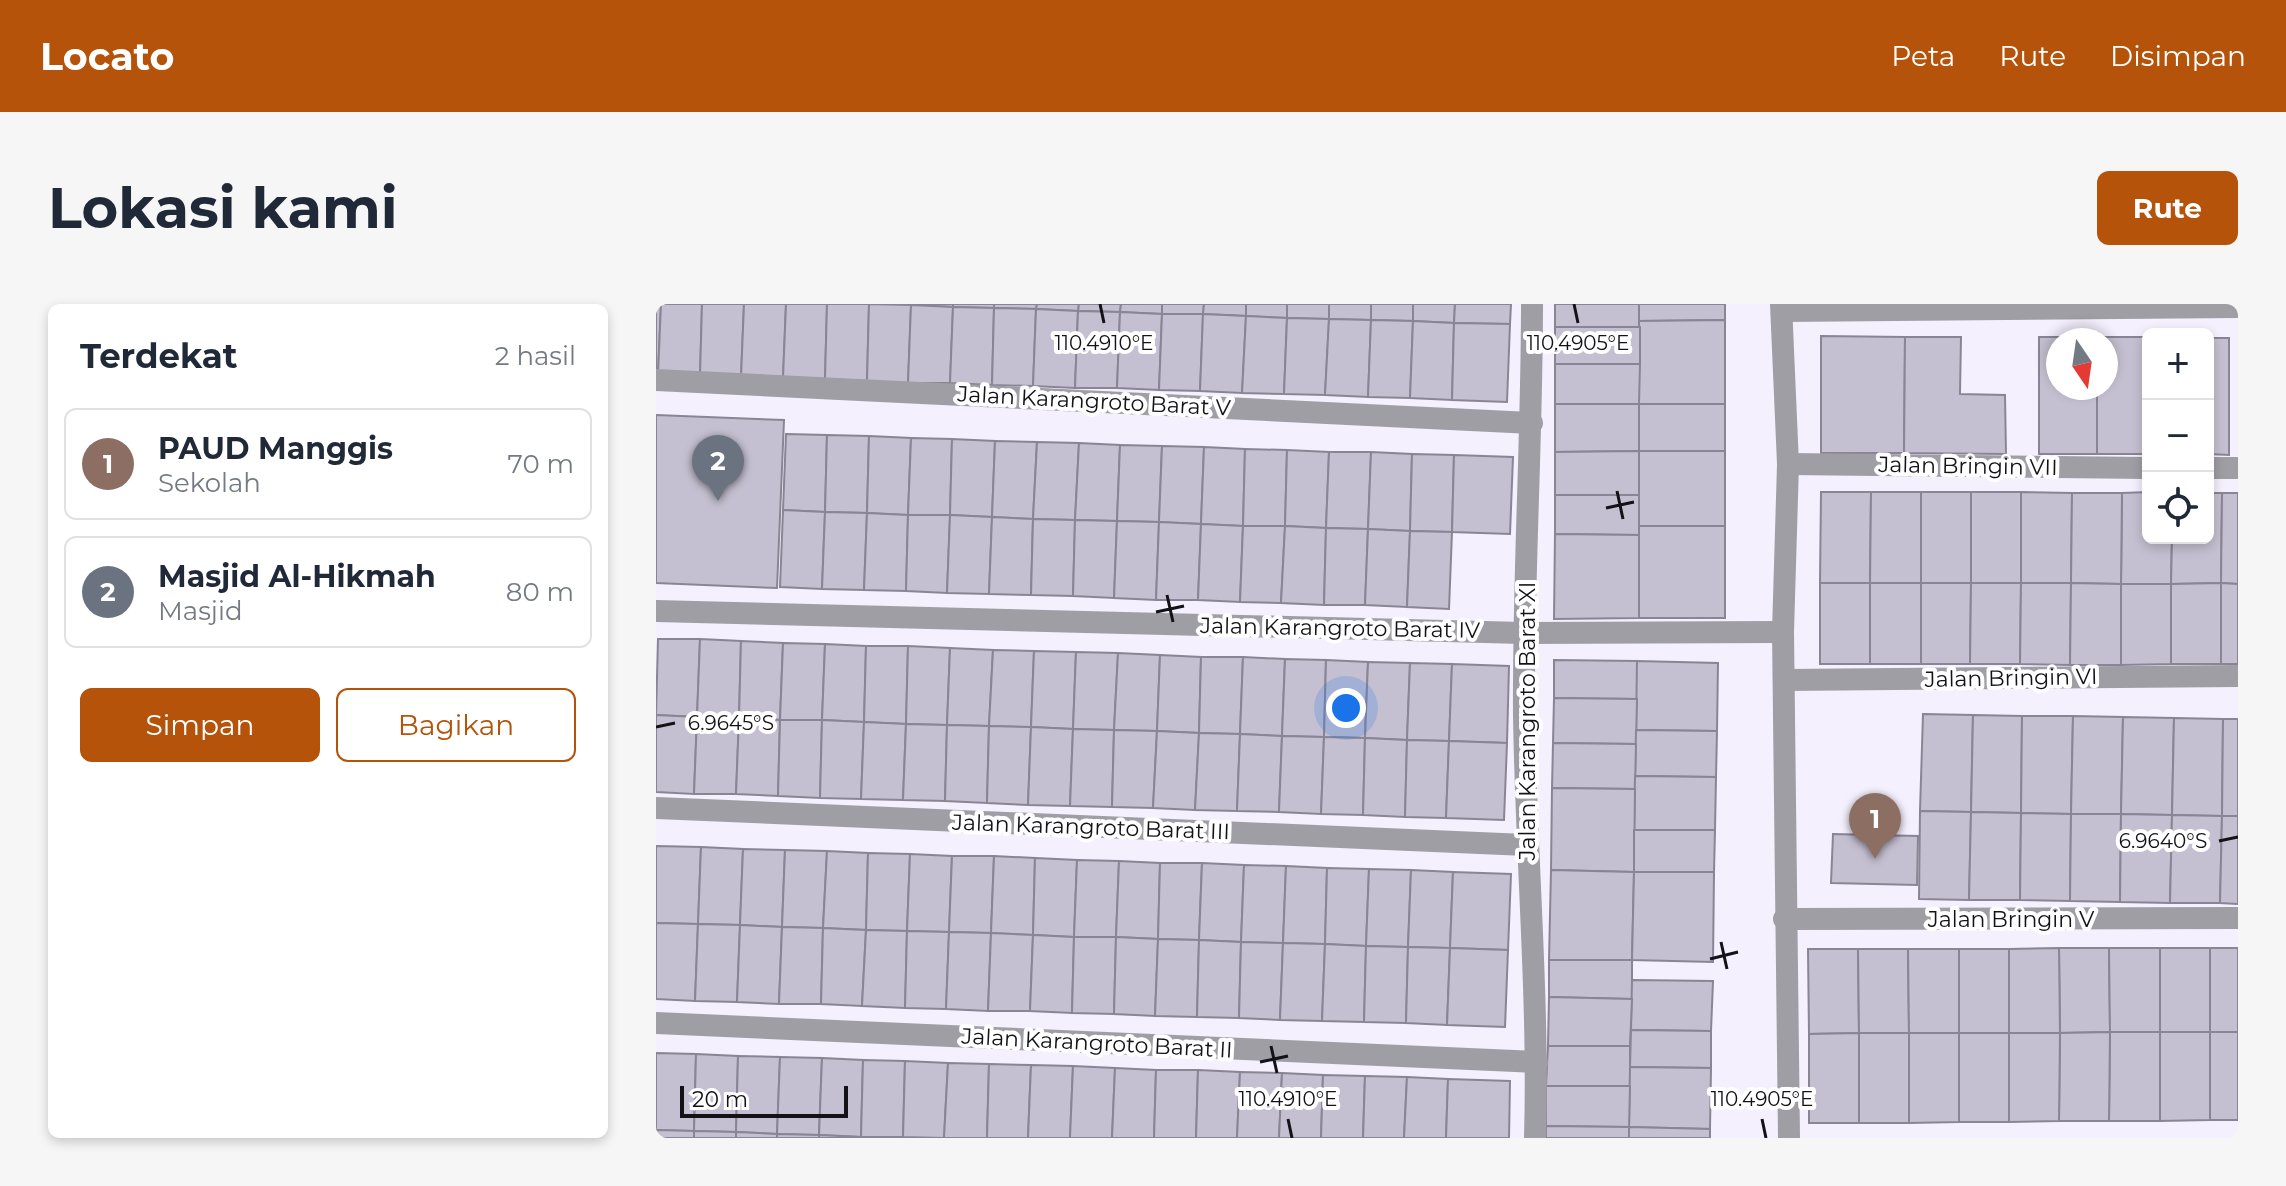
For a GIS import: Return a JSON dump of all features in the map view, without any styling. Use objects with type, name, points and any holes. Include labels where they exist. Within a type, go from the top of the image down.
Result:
[{"type":"street","name":"Jalan Karangroto Barat XI","points":[[1532,304],[1532,423],[1523,633],[1526,845],[1537,1062],[1535,1138]]},
{"type":"street","points":[[1789,1138],[1784,919],[1783,632],[1788,464],[1783,308],[2238,307]]},
{"type":"street","name":"Jalan Karangroto Barat V","points":[[656,380],[1532,423]]},
{"type":"street","name":"Jalan Bringin VII","points":[[1788,464],[2142,468]]},
{"type":"street","points":[[2214,468],[2238,468]]},
{"type":"street","name":"Jalan Karangroto Barat IV","points":[[656,611],[1523,633],[1783,632]]},
{"type":"street","name":"Jalan Bringin VI","points":[[1785,680],[2238,676]]},
{"type":"street","name":"Jalan Karangroto Barat III","points":[[656,808],[1526,845]]},
{"type":"street","name":"Jalan Bringin V","points":[[1784,919],[2238,918]]},
{"type":"street","name":"Jalan Karangroto Barat II","points":[[656,1023],[1537,1062]]},
{"type":"building","points":[[656,304],[661,304],[658,374],[656,374]]},
{"type":"building","points":[[661,304],[702,304],[700,376],[658,374]]},
{"type":"building","points":[[702,304],[744,304],[741,377],[700,376]]},
{"type":"building","points":[[744,304],[786,304],[783,378],[741,377]]},
{"type":"building","points":[[786,304],[827,304],[825,379],[783,378]]},
{"type":"building","points":[[827,304],[869,304],[867,381],[825,379]]},
{"type":"building","points":[[869,304],[911,305],[908,383],[867,381]]},
{"type":"building","points":[[953,304],[953,307],[911,305]]},
{"type":"building","points":[[953,304],[994,304],[994,308],[953,307]]},
{"type":"building","points":[[994,304],[1037,304],[1036,309],[994,308]]},
{"type":"building","points":[[1037,304],[1079,304],[1078,311],[1036,309]]},
{"type":"building","points":[[1079,304],[1121,304],[1120,312],[1078,311]]},
{"type":"building","points":[[1121,304],[1162,304],[1162,314],[1120,312]]},
{"type":"building","points":[[1162,304],[1204,304],[1203,314],[1162,314]]},
{"type":"building","points":[[1204,304],[1246,304],[1246,316],[1203,314]]},
{"type":"building","points":[[1246,304],[1287,304],[1287,318],[1246,316]]},
{"type":"building","points":[[1287,304],[1329,304],[1329,319],[1287,318]]},
{"type":"building","points":[[1329,304],[1371,304],[1371,320],[1329,319]]},
{"type":"building","points":[[1371,304],[1413,304],[1413,321],[1371,320]]},
{"type":"building","points":[[1413,304],[1455,304],[1454,323],[1413,321]]},
{"type":"building","points":[[1455,304],[1511,304],[1510,324],[1454,323]]},
{"type":"building","points":[[1555,304],[1639,304],[1640,327],[1555,327]]},
{"type":"building","points":[[1639,304],[1725,304],[1725,320],[1639,321]]},
{"type":"building","points":[[911,305],[953,307],[950,383],[908,383]]},
{"type":"building","points":[[953,307],[994,308],[992,385],[950,383]]},
{"type":"building","points":[[994,308],[1036,309],[1033,386],[992,385]]},
{"type":"building","points":[[1036,309],[1078,311],[1075,388],[1033,386]]},
{"type":"building","points":[[1078,311],[1120,312],[1117,388],[1075,388]]},
{"type":"building","points":[[1120,312],[1162,314],[1159,390],[1117,388]]},
{"type":"building","points":[[1162,314],[1203,314],[1200,391],[1159,390]]},
{"type":"building","points":[[1203,314],[1246,316],[1242,393],[1200,391]]},
{"type":"building","points":[[1246,316],[1287,318],[1284,394],[1242,393]]},
{"type":"building","points":[[1287,318],[1329,319],[1325,395],[1284,394]]},
{"type":"building","points":[[1329,319],[1371,320],[1368,397],[1325,395]]},
{"type":"building","points":[[1371,320],[1413,321],[1410,398],[1368,397]]},
{"type":"building","points":[[1725,320],[1725,404],[1639,404],[1639,321]]},
{"type":"building","points":[[1413,321],[1454,323],[1452,400],[1410,398]]},
{"type":"building","points":[[1454,323],[1510,324],[1507,402],[1452,400]]},
{"type":"building","points":[[1555,327],[1640,327],[1640,364],[1555,364]]},
{"type":"building","points":[[1821,336],[1905,337],[1904,453],[1821,453]]},
{"type":"building","points":[[1905,337],[1961,337],[1960,394],[2005,395],[2006,454],[1904,453]]},
{"type":"building","points":[[2039,337],[2046,337],[2046,400],[2097,400],[2097,454],[2039,454]]},
{"type":"building","points":[[2118,337],[2142,337],[2142,454],[2097,454],[2097,400],[2118,400]]},
{"type":"building","points":[[2214,338],[2229,338],[2229,455],[2214,454]]},
{"type":"building","points":[[1555,364],[1640,364],[1639,404],[1555,404]]},
{"type":"building","points":[[1555,404],[1639,404],[1639,451],[1555,452]]},
{"type":"building","points":[[1639,404],[1725,404],[1725,451],[1639,451]]},
{"type":"building","points":[[656,415],[784,420],[777,588],[656,583]]},
{"type":"building","points":[[786,434],[827,435],[825,512],[783,510]]},
{"type":"building","points":[[827,435],[869,436],[867,513],[825,512]]},
{"type":"building","points":[[869,436],[911,438],[908,515],[867,513]]},
{"type":"building","points":[[911,438],[952,439],[950,515],[908,515]]},
{"type":"building","points":[[952,439],[995,441],[992,517],[950,515]]},
{"type":"building","points":[[995,441],[1037,442],[1033,519],[992,517]]},
{"type":"building","points":[[1037,442],[1079,443],[1075,520],[1033,519]]},
{"type":"building","points":[[1079,443],[1120,445],[1117,521],[1075,520]]},
{"type":"building","points":[[1120,445],[1162,446],[1159,522],[1117,521]]},
{"type":"building","points":[[1162,446],[1204,447],[1201,524],[1159,522]]},
{"type":"building","points":[[1204,447],[1245,449],[1243,526],[1201,524]]},
{"type":"building","points":[[1245,449],[1287,450],[1285,526],[1243,526]]},
{"type":"building","points":[[1287,450],[1329,452],[1326,528],[1285,526]]},
{"type":"building","points":[[1639,451],[1639,495],[1555,495],[1555,452]]},
{"type":"building","points":[[1639,451],[1725,451],[1725,526],[1639,526]]},
{"type":"building","points":[[1329,452],[1371,452],[1368,529],[1326,528]]},
{"type":"building","points":[[1371,452],[1412,454],[1410,531],[1368,529]]},
{"type":"building","points":[[1412,454],[1454,455],[1452,532],[1410,531]]},
{"type":"building","points":[[1454,455],[1513,457],[1510,534],[1452,532]]},
{"type":"building","points":[[1821,492],[1871,492],[1870,583],[1820,583]]},
{"type":"building","points":[[1871,492],[1921,492],[1921,583],[1870,583]]},
{"type":"building","points":[[1921,492],[1971,492],[1971,583],[1921,583]]},
{"type":"building","points":[[1971,492],[2021,492],[2021,583],[1971,583]]},
{"type":"building","points":[[2021,492],[2072,493],[2071,583],[2021,583]]},
{"type":"building","points":[[2142,492],[2142,544],[2172,544],[2171,584],[2121,584],[2122,493]]},
{"type":"building","points":[[2072,493],[2122,493],[2121,584],[2071,583]]},
{"type":"building","points":[[2214,493],[2222,493],[2221,583],[2171,584],[2172,544],[2214,544]]},
{"type":"building","points":[[2222,493],[2238,493],[2238,584],[2221,583]]},
{"type":"building","points":[[1555,495],[1639,495],[1639,535],[1555,534]]},
{"type":"building","points":[[783,510],[825,512],[822,589],[780,587]]},
{"type":"building","points":[[825,512],[867,513],[864,590],[822,589]]},
{"type":"building","points":[[867,513],[908,515],[906,591],[864,590]]},
{"type":"building","points":[[908,515],[950,515],[947,593],[906,591]]},
{"type":"building","points":[[950,515],[992,517],[989,594],[947,593]]},
{"type":"building","points":[[992,517],[1033,519],[1031,595],[989,594]]},
{"type":"building","points":[[1033,519],[1075,520],[1073,596],[1031,595]]},
{"type":"building","points":[[1075,520],[1117,521],[1114,598],[1073,596]]},
{"type":"building","points":[[1117,521],[1159,522],[1156,600],[1114,598]]},
{"type":"building","points":[[1159,522],[1201,524],[1198,600],[1156,600]]},
{"type":"building","points":[[1201,524],[1243,526],[1240,602],[1198,600]]},
{"type":"building","points":[[1243,526],[1285,526],[1281,603],[1240,602]]},
{"type":"building","points":[[1285,526],[1326,528],[1324,605],[1281,603]]},
{"type":"building","points":[[1639,526],[1725,526],[1725,618],[1639,618]]},
{"type":"building","points":[[1326,528],[1368,529],[1365,605],[1324,605]]},
{"type":"building","points":[[1368,529],[1410,531],[1407,607],[1365,605]]},
{"type":"building","points":[[1410,531],[1452,532],[1449,609],[1407,607]]},
{"type":"building","points":[[1555,534],[1639,535],[1639,618],[1554,619]]},
{"type":"building","points":[[1820,583],[1870,583],[1870,664],[1820,664]]},
{"type":"building","points":[[1870,583],[1921,583],[1921,664],[1870,664]]},
{"type":"building","points":[[1921,583],[1971,583],[1970,664],[1921,664]]},
{"type":"building","points":[[1971,583],[2021,583],[2020,664],[1970,664]]},
{"type":"building","points":[[2021,583],[2071,583],[2070,665],[2020,664]]},
{"type":"building","points":[[2071,583],[2121,584],[2121,665],[2070,665]]},
{"type":"building","points":[[2221,583],[2238,584],[2238,664],[2221,664]]},
{"type":"building","points":[[2221,583],[2221,664],[2171,664],[2171,584]]},
{"type":"building","points":[[2121,584],[2171,584],[2171,664],[2121,665]]},
{"type":"building","points":[[658,639],[700,639],[697,717],[656,715]]},
{"type":"building","points":[[700,639],[741,641],[739,718],[697,717]]},
{"type":"building","points":[[741,641],[783,643],[780,720],[739,718]]},
{"type":"building","points":[[783,643],[825,644],[822,720],[780,720]]},
{"type":"building","points":[[825,644],[866,646],[864,722],[822,720]]},
{"type":"building","points":[[866,646],[908,646],[906,724],[864,722]]},
{"type":"building","points":[[908,646],[950,648],[947,725],[906,724]]},
{"type":"building","points":[[950,648],[993,650],[989,726],[947,725]]},
{"type":"building","points":[[993,650],[1034,651],[1031,727],[989,726]]},
{"type":"building","points":[[1034,651],[1076,652],[1073,729],[1031,727]]},
{"type":"building","points":[[1076,652],[1118,653],[1114,730],[1073,729]]},
{"type":"building","points":[[1118,653],[1160,655],[1157,731],[1114,730]]},
{"type":"building","points":[[1160,655],[1201,657],[1199,733],[1157,731]]},
{"type":"building","points":[[1201,657],[1243,657],[1240,734],[1199,733]]},
{"type":"building","points":[[1243,657],[1285,659],[1282,736],[1240,734]]},
{"type":"building","points":[[1285,659],[1326,660],[1324,737],[1282,736]]},
{"type":"building","points":[[1326,660],[1368,662],[1365,738],[1324,737]]},
{"type":"building","points":[[1554,660],[1637,661],[1637,699],[1554,698]]},
{"type":"building","points":[[1637,661],[1718,663],[1717,731],[1636,730]]},
{"type":"building","points":[[1368,662],[1410,663],[1407,740],[1365,738]]},
{"type":"building","points":[[1410,663],[1452,664],[1449,741],[1407,740]]},
{"type":"building","points":[[1452,664],[1509,666],[1507,743],[1449,741]]},
{"type":"building","points":[[1554,698],[1637,699],[1636,744],[1553,743]]},
{"type":"building","points":[[1923,714],[1973,715],[1971,812],[1920,811]]},
{"type":"building","points":[[656,715],[697,717],[694,794],[656,792]]},
{"type":"building","points":[[1973,715],[2022,716],[2021,813],[1971,812]]},
{"type":"building","points":[[2022,716],[2073,716],[2071,814],[2021,813]]},
{"type":"building","points":[[2073,716],[2123,717],[2121,814],[2071,814]]},
{"type":"building","points":[[697,717],[739,718],[736,794],[694,794]]},
{"type":"building","points":[[2123,717],[2174,718],[2172,815],[2121,814]]},
{"type":"building","points":[[739,718],[780,720],[778,796],[736,794]]},
{"type":"building","points":[[2174,718],[2223,719],[2222,816],[2172,815]]},
{"type":"building","points":[[2223,719],[2238,719],[2238,816],[2222,816]]},
{"type":"building","points":[[780,720],[822,720],[820,798],[778,796]]},
{"type":"building","points":[[822,720],[864,722],[861,799],[820,798]]},
{"type":"building","points":[[864,722],[906,724],[903,800],[861,799]]},
{"type":"building","points":[[906,724],[947,725],[945,801],[903,800]]},
{"type":"building","points":[[947,725],[989,726],[987,803],[945,801]]},
{"type":"building","points":[[989,726],[1031,727],[1028,805],[987,803]]},
{"type":"building","points":[[1031,727],[1073,729],[1070,806],[1028,805]]},
{"type":"building","points":[[1073,729],[1114,730],[1112,807],[1070,806]]},
{"type":"building","points":[[1114,730],[1157,731],[1153,808],[1112,807]]},
{"type":"building","points":[[1636,730],[1717,731],[1716,777],[1635,776]]},
{"type":"building","points":[[1157,731],[1199,733],[1195,810],[1153,808]]},
{"type":"building","points":[[1199,733],[1240,734],[1237,811],[1195,810]]},
{"type":"building","points":[[1240,734],[1282,736],[1279,812],[1237,811]]},
{"type":"building","points":[[1282,736],[1324,737],[1321,814],[1279,812]]},
{"type":"building","points":[[1324,737],[1365,738],[1363,815],[1321,814]]},
{"type":"building","points":[[1365,738],[1407,740],[1405,817],[1363,815]]},
{"type":"building","points":[[1407,740],[1449,741],[1446,818],[1405,817]]},
{"type":"building","points":[[1449,741],[1507,743],[1504,820],[1446,818]]},
{"type":"building","points":[[1553,743],[1636,744],[1635,789],[1552,788]]},
{"type":"building","points":[[1635,776],[1716,777],[1715,830],[1634,830]]},
{"type":"building","points":[[1552,788],[1635,789],[1634,872],[1551,870]]},
{"type":"building","points":[[1920,811],[1971,812],[1969,900],[1919,899]]},
{"type":"building","points":[[1971,812],[2021,813],[2020,900],[1969,900]]},
{"type":"building","points":[[2021,813],[2071,814],[2070,901],[2020,900]]},
{"type":"building","points":[[2071,814],[2121,814],[2120,902],[2070,901]]},
{"type":"building","points":[[2121,814],[2172,815],[2170,903],[2120,902]]},
{"type":"building","points":[[2172,815],[2222,816],[2220,903],[2170,903]]},
{"type":"building","points":[[2222,816],[2238,816],[2238,904],[2220,903]]},
{"type":"building","points":[[1634,830],[1715,830],[1714,872],[1634,872]]},
{"type":"building","points":[[1833,834],[1918,836],[1917,885],[1831,883]]},
{"type":"building","points":[[656,846],[701,847],[698,924],[656,923]]},
{"type":"building","points":[[701,847],[743,849],[740,925],[698,924]]},
{"type":"building","points":[[743,849],[785,850],[782,927],[740,925]]},
{"type":"building","points":[[785,850],[827,851],[823,928],[782,927]]},
{"type":"building","points":[[827,851],[868,853],[866,930],[823,928]]},
{"type":"building","points":[[868,853],[910,854],[907,931],[866,930]]},
{"type":"building","points":[[910,854],[952,856],[949,932],[907,931]]},
{"type":"building","points":[[952,856],[994,856],[991,933],[949,932]]},
{"type":"building","points":[[994,856],[1035,858],[1033,935],[991,933]]},
{"type":"building","points":[[1035,858],[1077,860],[1074,937],[1033,935]]},
{"type":"building","points":[[1077,860],[1119,861],[1116,937],[1074,937]]},
{"type":"building","points":[[1119,861],[1160,863],[1158,939],[1116,937]]},
{"type":"building","points":[[1160,863],[1202,863],[1199,940],[1158,939]]},
{"type":"building","points":[[1202,863],[1244,865],[1241,942],[1199,940]]},
{"type":"building","points":[[1244,865],[1286,866],[1283,943],[1241,942]]},
{"type":"building","points":[[1286,866],[1327,868],[1325,944],[1283,943]]},
{"type":"building","points":[[1327,868],[1369,869],[1366,946],[1325,944]]},
{"type":"building","points":[[1369,869],[1411,870],[1408,947],[1366,946]]},
{"type":"building","points":[[1411,870],[1453,872],[1450,948],[1408,947]]},
{"type":"building","points":[[1551,870],[1634,872],[1632,960],[1549,960]]},
{"type":"building","points":[[1453,872],[1511,874],[1508,950],[1450,948]]},
{"type":"building","points":[[1634,872],[1714,872],[1713,962],[1632,960]]},
{"type":"building","points":[[656,923],[698,924],[695,1001],[656,999]]},
{"type":"building","points":[[698,924],[740,925],[737,1002],[695,1001]]},
{"type":"building","points":[[740,925],[782,927],[779,1004],[737,1002]]},
{"type":"building","points":[[782,927],[823,928],[821,1004],[779,1004]]},
{"type":"building","points":[[823,928],[866,930],[862,1006],[821,1004]]},
{"type":"building","points":[[866,930],[907,931],[905,1008],[862,1006]]},
{"type":"building","points":[[907,931],[949,932],[946,1009],[905,1008]]},
{"type":"building","points":[[949,932],[991,933],[988,1011],[946,1009]]},
{"type":"building","points":[[991,933],[1033,935],[1030,1011],[988,1011]]},
{"type":"building","points":[[1033,935],[1074,937],[1072,1013],[1030,1011]]},
{"type":"building","points":[[1074,937],[1116,937],[1114,1014],[1072,1013]]},
{"type":"building","points":[[1116,937],[1158,939],[1155,1016],[1114,1014]]},
{"type":"building","points":[[1158,939],[1199,940],[1197,1017],[1155,1016]]},
{"type":"building","points":[[1199,940],[1241,942],[1239,1018],[1197,1017]]},
{"type":"building","points":[[1241,942],[1283,943],[1280,1020],[1239,1018]]},
{"type":"building","points":[[1283,943],[1325,944],[1322,1021],[1280,1020]]},
{"type":"building","points":[[1325,944],[1366,946],[1364,1022],[1322,1021]]},
{"type":"building","points":[[1366,946],[1408,947],[1406,1023],[1364,1022]]},
{"type":"building","points":[[1408,947],[1450,948],[1447,1025],[1406,1023]]},
{"type":"building","points":[[1450,948],[1508,950],[1505,1027],[1447,1025]]},
{"type":"building","points":[[2059,948],[2109,948],[2110,1032],[2060,1033]]},
{"type":"building","points":[[2059,948],[2060,1033],[2009,1033],[2009,949]]},
{"type":"building","points":[[2109,948],[2160,948],[2160,1032],[2110,1032]]},
{"type":"building","points":[[2160,948],[2210,948],[2210,1032],[2160,1032]]},
{"type":"building","points":[[2210,948],[2238,948],[2238,1032],[2210,1032]]},
{"type":"building","points":[[1808,949],[1858,949],[1859,1033],[1809,1034]]},
{"type":"building","points":[[1858,949],[1908,949],[1909,1033],[1859,1033]]},
{"type":"building","points":[[1908,949],[1959,949],[1959,1033],[1909,1033]]},
{"type":"building","points":[[1959,949],[2009,949],[2009,1033],[1959,1033]]},
{"type":"building","points":[[1549,960],[1632,960],[1632,999],[1549,997]]},
{"type":"building","points":[[1632,980],[1713,981],[1711,1031],[1631,1030]]},
{"type":"building","points":[[1549,997],[1632,999],[1630,1046],[1548,1046]]},
{"type":"building","points":[[1631,1030],[1711,1031],[1711,1068],[1630,1067]]},
{"type":"building","points":[[2110,1032],[2160,1032],[2160,1121],[2109,1121]]},
{"type":"building","points":[[2110,1032],[2109,1121],[2059,1121],[2060,1033]]},
{"type":"building","points":[[2160,1032],[2210,1032],[2210,1120],[2160,1121]]},
{"type":"building","points":[[2210,1032],[2238,1032],[2238,1120],[2210,1120]]},
{"type":"building","points":[[1859,1033],[1909,1033],[1909,1123],[1859,1123]]},
{"type":"building","points":[[1859,1033],[1859,1123],[1809,1123],[1809,1034]]},
{"type":"building","points":[[1909,1033],[1959,1033],[1959,1122],[1909,1123]]},
{"type":"building","points":[[1959,1033],[2009,1033],[2009,1122],[1959,1122]]},
{"type":"building","points":[[2009,1033],[2060,1033],[2059,1121],[2009,1122]]},
{"type":"building","points":[[1548,1046],[1630,1046],[1630,1086],[1546,1086]]},
{"type":"building","points":[[656,1053],[696,1054],[694,1131],[656,1130]]},
{"type":"building","points":[[696,1054],[738,1056],[736,1132],[694,1131]]},
{"type":"building","points":[[738,1056],[780,1057],[777,1134],[736,1132]]},
{"type":"building","points":[[780,1057],[822,1058],[819,1135],[777,1134]]},
{"type":"building","points":[[822,1058],[863,1060],[861,1137],[819,1135]]},
{"type":"building","points":[[863,1060],[905,1061],[903,1137],[861,1137]]},
{"type":"building","points":[[905,1061],[948,1063],[944,1138],[903,1137]]},
{"type":"building","points":[[948,1063],[989,1064],[987,1138],[944,1138]]},
{"type":"building","points":[[989,1064],[1031,1065],[1028,1138],[987,1138]]},
{"type":"building","points":[[1031,1065],[1073,1066],[1070,1138],[1028,1138]]},
{"type":"building","points":[[1073,1066],[1115,1068],[1112,1138],[1070,1138]]},
{"type":"building","points":[[1630,1067],[1711,1068],[1710,1129],[1629,1127]]},
{"type":"building","points":[[1115,1068],[1156,1070],[1154,1138],[1112,1138]]},
{"type":"building","points":[[1156,1070],[1198,1070],[1196,1138],[1154,1138]]},
{"type":"building","points":[[1198,1070],[1240,1072],[1237,1138],[1196,1138]]},
{"type":"building","points":[[1240,1072],[1282,1073],[1279,1138],[1237,1138]]},
{"type":"building","points":[[1282,1073],[1323,1075],[1321,1138],[1279,1138]]},
{"type":"building","points":[[1323,1075],[1365,1076],[1363,1138],[1321,1138]]},
{"type":"building","points":[[1365,1076],[1407,1077],[1404,1138],[1363,1138]]},
{"type":"building","points":[[1407,1077],[1448,1079],[1446,1138],[1404,1138]]},
{"type":"building","points":[[1448,1079],[1510,1081],[1509,1138],[1446,1138]]},
{"type":"building","points":[[1546,1086],[1630,1086],[1629,1127],[1546,1126]]},
{"type":"building","points":[[1546,1126],[1629,1127],[1629,1138],[1546,1138]]},
{"type":"building","points":[[1629,1127],[1710,1129],[1710,1138],[1629,1138]]},
{"type":"building","points":[[656,1130],[694,1131],[694,1138],[656,1138]]},
{"type":"building","points":[[694,1131],[736,1132],[736,1138],[694,1138]]},
{"type":"building","points":[[736,1132],[777,1134],[777,1138],[736,1138]]},
{"type":"building","points":[[777,1134],[819,1135],[819,1138],[777,1138]]},
{"type":"building","points":[[819,1135],[861,1137],[861,1138],[819,1138]]},
{"type":"place","name":"Masjid Al-Hikmah","points":[[718,501]]},
{"type":"place","name":"PAUD Manggis","points":[[1875,859]]}]
